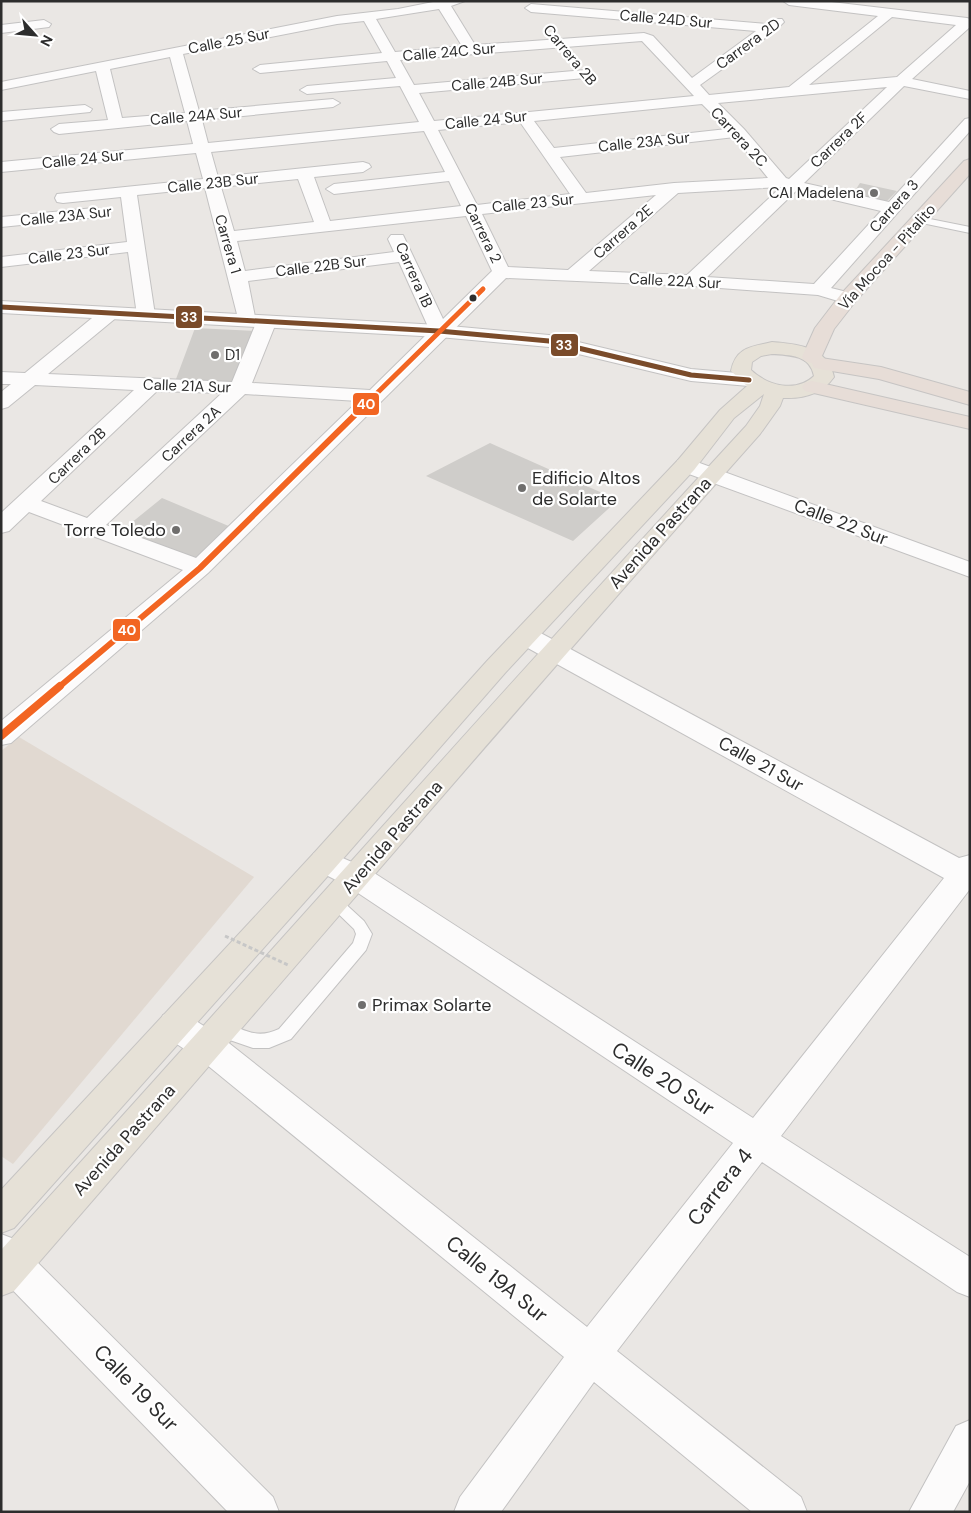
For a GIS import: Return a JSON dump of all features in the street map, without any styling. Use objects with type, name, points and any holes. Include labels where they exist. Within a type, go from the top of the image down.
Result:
[{"type":"highway","name":"Vía Mocoa - Pitalito","points":[[817,360],[825,328],[848,298],[970,164]]},
{"type":"highway","points":[[793,350],[825,328]]},
{"type":"highway","points":[[817,360],[882,373],[970,398]]},
{"type":"highway","points":[[812,387],[970,423]]},
{"type":"main road","points":[[772,348],[793,350],[817,360],[824,377],[812,387],[795,391],[756,382],[742,360],[754,352],[772,348]]},
{"type":"main road","name":"Avenida Pastrana","points":[[1,1216],[526,636],[686,465],[756,382],[770,406],[753,430],[553,651],[357,878],[215,1037],[5,1265]]},
{"type":"street","name":"Calle 25 Sur","points":[[1,86],[248,37],[458,1]]},
{"type":"street","points":[[789,1],[891,12],[968,23]]},
{"type":"street","name":"Carrera 2D","points":[[691,85],[805,2]]},
{"type":"street","points":[[443,4],[471,49]]},
{"type":"street","name":"Calle 24D Sur","points":[[528,5],[660,14],[770,28]]},
{"type":"street","name":"Carrera 2B","points":[[528,5],[614,108]]},
{"type":"street","points":[[793,91],[891,12]]},
{"type":"street","name":"Carrera 2","points":[[1,736],[200,568],[501,272],[472,210],[392,57],[368,17]]},
{"type":"street","name":"Carrera 2F","points":[[692,281],[787,184],[968,23]]},
{"type":"street","points":[[1,29],[44,24]]},
{"type":"street","points":[[248,37],[276,108]]},
{"type":"street","name":"Calle 24C Sur","points":[[260,68],[471,49],[561,44],[637,37]]},
{"type":"street","name":"Carrera 2C","points":[[637,37],[648,39],[787,184]]},
{"type":"street","name":"Carrera 1","points":[[175,51],[200,148],[238,277],[257,322]]},
{"type":"street","points":[[102,66],[116,123]]},
{"type":"street","name":"Calle 24B Sur","points":[[289,92],[327,88],[407,86],[585,74]]},
{"type":"street","name":"Calle 24 Sur","points":[[1,167],[901,81],[970,95]]},
{"type":"street","points":[[327,88],[371,185]]},
{"type":"street","name":"Calle 24A Sur","points":[[59,129],[334,103]]},
{"type":"street","points":[[1,116],[112,106]]},
{"type":"street","points":[[58,111],[64,216]]},
{"type":"street","points":[[524,117],[580,198]]},
{"type":"street","name":"Carrera 3","points":[[819,290],[970,122]]},
{"type":"street","name":"Calle 23A Sur","points":[[549,152],[739,132]]},
{"type":"street","name":"Calle 23B Sur","points":[[63,198],[130,200],[211,184],[363,168]]},
{"type":"street","points":[[304,174],[324,226]]},
{"type":"street","points":[[310,191],[454,176]]},
{"type":"street","points":[[787,184],[892,208]]},
{"type":"street","name":"Calle 23 Sur","points":[[227,237],[674,188],[787,184]]},
{"type":"street","name":"Carrera 2E","points":[[572,276],[674,188]]},
{"type":"street","points":[[130,200],[146,315]]},
{"type":"street","name":"Calle 23A Sur","points":[[1,222],[64,216],[130,200]]},
{"type":"street","name":"Carrera 1B","points":[[388,219],[439,331]]},
{"type":"street","name":"Calle 23 Sur","points":[[1,262],[137,246]]},
{"type":"street","name":"Calle 22B Sur","points":[[238,277],[405,256]]},
{"type":"street","name":"Calle 22A Sur","points":[[501,272],[692,281],[819,290],[848,298]]},
{"type":"street","points":[[1,307],[439,331],[549,341],[691,376],[756,382]]},
{"type":"street","points":[[1,403],[110,313]]},
{"type":"street","name":"Carrera 2A","points":[[90,527],[240,388],[257,322]]},
{"type":"street","name":"Calle 21A Sur","points":[[1,378],[240,388],[374,396]]},
{"type":"street","name":"Carrera 2B","points":[[1,526],[151,385]]},
{"type":"street","name":"Calle 22 Sur","points":[[686,465],[970,570]]},
{"type":"street","points":[[27,503],[200,568]]},
{"type":"street","name":"Calle 21 Sur","points":[[526,636],[968,873]]},
{"type":"street","name":"Calle 20 Sur","points":[[324,861],[357,878],[970,1280]]},
{"type":"street","name":"Carrera 4","points":[[475,1512],[591,1354],[968,873]]},
{"type":"street","name":"Calle 19A Sur","points":[[175,1025],[215,1037],[591,1354],[786,1512]]},
{"type":"street","name":"Calle 19 Sur","points":[[5,1265],[258,1512]]},
{"type":"street","points":[[930,1512],[970,1440]]},
{"type":"lane","points":[[920,220],[970,230]]},
{"type":"lane","points":[[215,1037],[258,1043],[271,1042],[285,1034],[360,946],[364,934],[359,924],[334,902]]},
{"type":"path","points":[[225,936],[288,965]]},
{"type":"shaded area","points":[[19,737],[254,877],[13,1164],[1,1156],[1,751]]},
{"type":"building","name":"CAI Madelena","points":[[860,183],[897,191],[884,204],[852,195]]},
{"type":"building","name":"D1","points":[[195,328],[257,331],[232,383],[176,379]]},
{"type":"building","name":"Edificio Altos de Solarte","points":[[490,443],[618,500],[573,541],[426,476]]},
{"type":"building","name":"Torre Toledo","points":[[162,498],[231,527],[193,560],[120,532]]},
{"type":"transit line","name":"40","points":[[1,736],[200,568],[483,289]]},
{"type":"transit line","name":"33","points":[[1,307],[439,331],[549,341],[691,375],[749,380]]},
{"type":"place","name":"CAI Madelena","points":[[874,193]]},
{"type":"place","name":"D1","points":[[215,355]]},
{"type":"place","name":"Edificio Altos de Solarte","points":[[522,488]]},
{"type":"place","name":"Torre Toledo","points":[[176,530]]},
{"type":"place","name":"Primax Solarte","points":[[362,1005]]}]
